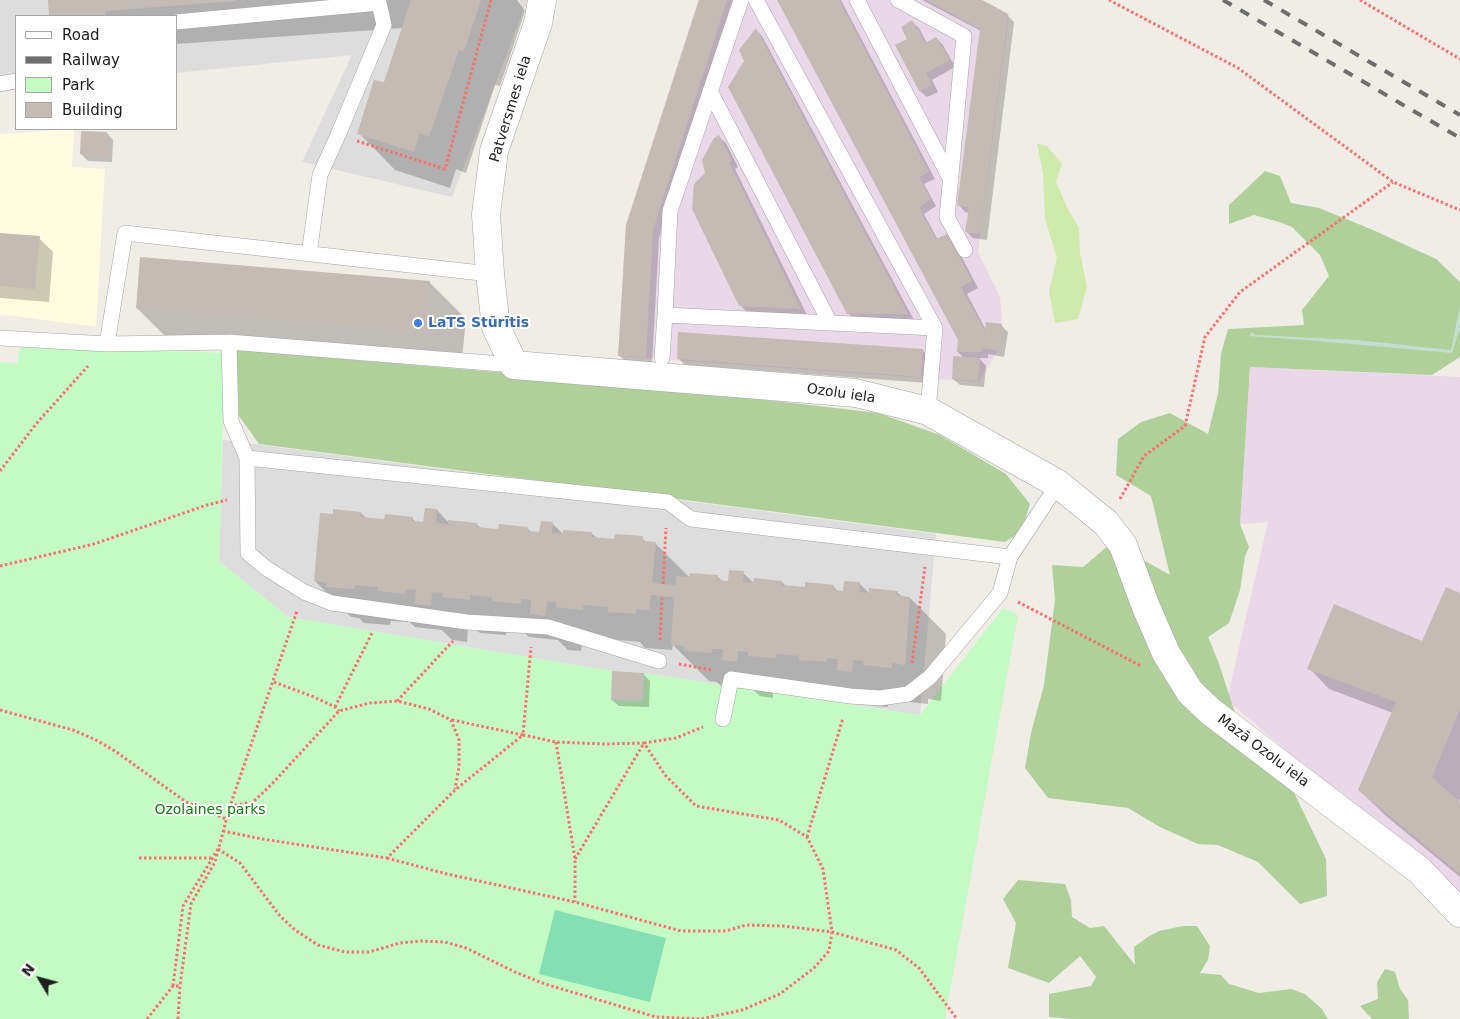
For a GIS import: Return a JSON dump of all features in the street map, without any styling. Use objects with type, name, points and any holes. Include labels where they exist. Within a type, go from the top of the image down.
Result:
[{"type":"street","name":"Patversmes iela","points":[[514,365],[496,326],[486,214],[494,150],[538,23],[542,0]]},
{"type":"street","name":"Ozolu iela","points":[[514,365],[856,393],[928,411],[1058,484],[1106,523],[1123,545]]},
{"type":"street","name":"Mazā Ozolu iela","points":[[1123,545],[1146,607],[1166,652],[1190,692],[1210,711],[1419,870],[1460,913]]},
{"type":"lane","points":[[662,358],[666,315],[670,211],[740,0]]},
{"type":"lane","points":[[756,0],[935,328],[928,411]]},
{"type":"lane","points":[[857,0],[951,180]]},
{"type":"lane","points":[[898,0],[964,36],[948,217],[965,250]]},
{"type":"lane","points":[[178,22],[320,4],[379,4],[384,25],[320,175],[308,254]]},
{"type":"lane","points":[[0,84],[15,81]]},
{"type":"lane","points":[[710,91],[830,323]]},
{"type":"lane","points":[[107,344],[125,233],[490,274]]},
{"type":"lane","points":[[666,315],[935,328]]},
{"type":"lane","points":[[0,338],[107,344],[228,342],[514,365]]},
{"type":"lane","points":[[228,342],[230,421],[247,458],[248,553],[266,568],[304,592],[332,603],[467,622],[548,627],[659,661]]},
{"type":"lane","points":[[247,458],[668,502],[691,519],[1010,557]]},
{"type":"lane","points":[[723,719],[731,678],[850,696],[880,698],[908,694],[930,677],[1000,593],[1010,557],[1058,484]]},
{"type":"path","points":[[338,135],[445,169],[491,0]]},
{"type":"path","points":[[1109,0],[1238,68],[1393,182],[1460,210]]},
{"type":"path","points":[[1360,0],[1460,59]]},
{"type":"path","points":[[1106,523],[1144,456],[1185,426],[1205,337],[1240,292],[1393,182]]},
{"type":"path","points":[[0,471],[36,424],[107,344]]},
{"type":"path","points":[[0,566],[94,544],[207,505],[247,496]]},
{"type":"path","points":[[663,584],[668,502]]},
{"type":"path","points":[[908,694],[928,547]]},
{"type":"path","points":[[178,1019],[180,986],[191,904],[216,862],[230,806],[304,592]]},
{"type":"path","points":[[1000,593],[1147,669]]},
{"type":"path","points":[[659,661],[662,596]]},
{"type":"path","points":[[335,707],[383,611]]},
{"type":"path","points":[[397,701],[447,649],[467,622]]},
{"type":"path","points":[[387,858],[455,790],[523,735],[532,626]]},
{"type":"path","points":[[677,664],[709,669],[731,678]]},
{"type":"path","points":[[274,682],[335,707],[339,711]]},
{"type":"path","points":[[807,837],[850,696]]},
{"type":"path","points":[[230,806],[253,802],[339,711],[370,703],[397,701],[428,709],[451,720],[556,742],[644,743],[676,738],[723,719]]},
{"type":"path","points":[[0,710],[73,730],[96,740],[186,802],[226,819]]},
{"type":"path","points":[[451,720],[459,740],[455,790]]},
{"type":"path","points":[[556,742],[575,859],[575,902]]},
{"type":"path","points":[[218,849],[240,863],[285,921],[295,930],[318,945],[345,952],[369,952],[400,943],[421,941],[445,942],[466,948],[515,972],[545,984],[656,1017],[701,1019],[742,1010],[780,994],[814,968],[829,951],[832,932],[823,869],[807,837],[779,820],[696,806],[665,775],[644,743]]},
{"type":"path","points":[[575,859],[644,743]]},
{"type":"path","points":[[223,831],[262,839],[387,858],[447,874],[575,902],[681,931],[726,931],[746,925],[783,926],[832,932],[896,950],[919,968],[957,1019]]},
{"type":"path","points":[[147,1019],[173,986],[183,906],[218,849]]},
{"type":"path","points":[[139,858],[212,858]]},
{"type":"path","points":[[173,986],[180,986]]},
{"type":"shaded area","points":[[0,0],[527,1],[452,197],[302,162],[352,55],[178,73],[178,15],[15,15],[15,90],[0,92]]},
{"type":"shaded area","points":[[698,0],[982,0],[1009,14],[978,252],[1000,297],[1002,325],[998,350],[979,382],[618,356],[626,225]]},
{"type":"shaded area","points":[[74,130],[72,167],[105,169],[96,327],[0,314],[0,134]]},
{"type":"shaded area","points":[[1250,367],[1460,377],[1460,899],[1227,700],[1268,522],[1240,524]]},
{"type":"shaded area","points":[[223,440],[936,534],[920,715],[644,673],[612,671],[288,617],[219,561]]},
{"type":"green space","points":[[1037,144],[1047,146],[1062,164],[1056,182],[1079,228],[1080,253],[1087,287],[1078,319],[1055,323],[1049,291],[1057,258],[1045,219],[1043,173]]},
{"type":"green space","points":[[1265,171],[1280,176],[1291,203],[1319,208],[1436,259],[1460,282],[1460,357],[1432,375],[1250,367],[1240,524],[1249,547],[1245,556],[1240,590],[1229,623],[1208,637],[1239,725],[1274,751],[1326,859],[1327,896],[1300,904],[1258,862],[1218,845],[1198,844],[1160,827],[1128,808],[1048,798],[1025,768],[1031,733],[1044,685],[1055,600],[1052,565],[1083,567],[1108,546],[1147,562],[1170,575],[1151,496],[1116,475],[1118,439],[1141,422],[1170,413],[1208,434],[1218,394],[1221,354],[1228,329],[1304,325],[1302,310],[1329,276],[1320,255],[1292,227],[1254,215],[1229,224],[1229,205]]},
{"type":"green space","points":[[1460,306],[1460,328],[1452,353],[1249,336],[1252,332],[1256,335],[1357,340],[1451,350]]},
{"type":"green space","name":"Ozolaines parks","points":[[20,346],[225,353],[219,561],[288,617],[612,671],[644,673],[920,715],[1003,608],[1018,615],[945,1019],[0,1019],[0,362],[17,364]]},
{"type":"green space","points":[[236,350],[603,381],[878,413],[940,435],[1006,474],[1030,504],[1021,532],[1005,542],[259,444],[239,416]]},
{"type":"green space","points":[[1018,880],[1065,884],[1071,900],[1072,917],[1090,928],[1104,926],[1135,965],[1134,947],[1148,937],[1159,931],[1183,926],[1197,926],[1210,946],[1208,960],[1200,973],[1221,975],[1229,984],[1259,993],[1291,989],[1305,994],[1322,1009],[1328,1019],[1073,1019],[1049,1017],[1049,994],[1091,986],[1096,977],[1080,956],[1049,983],[1008,968],[1016,923],[1003,899]]},
{"type":"green space","points":[[555,910],[666,938],[650,1002],[539,974]]},
{"type":"green space","points":[[1385,969],[1395,972],[1400,989],[1408,1000],[1409,1019],[1372,1019],[1360,1006],[1378,999],[1377,982]]},
{"type":"building","points":[[48,0],[236,0],[105,11],[106,15],[49,15]]},
{"type":"building","points":[[411,0],[481,0],[464,51],[459,50],[429,137],[420,133],[414,152],[357,134],[374,80],[384,82]]},
{"type":"building","points":[[699,0],[727,0],[653,230],[646,357],[618,356],[626,225]]},
{"type":"building","points":[[777,0],[839,0],[929,172],[919,177],[931,199],[919,207],[936,239],[947,234],[972,281],[961,287],[985,331],[986,322],[1002,324],[998,351],[982,348],[981,352],[957,352],[958,340]]},
{"type":"building","points":[[926,0],[982,0],[1008,14],[980,234],[965,232],[969,207],[957,206],[980,29]]},
{"type":"building","points":[[912,20],[925,43],[936,37],[950,60],[926,73],[932,85],[919,91],[895,45],[907,39],[901,27]]},
{"type":"building","points":[[756,28],[908,314],[847,314],[728,87],[744,61],[739,50]]},
{"type":"building","points":[[81,131],[107,132],[106,156],[80,154]]},
{"type":"building","points":[[719,135],[732,161],[729,162],[801,309],[739,306],[692,209],[694,184],[705,173],[702,160],[714,138]]},
{"type":"building","points":[[0,233],[40,236],[35,289],[0,286]]},
{"type":"building","points":[[140,257],[430,281],[425,332],[136,308]]},
{"type":"building","points":[[678,332],[923,349],[921,377],[677,359]]},
{"type":"building","points":[[953,356],[980,358],[978,381],[952,379]]},
{"type":"building","points":[[425,508],[437,509],[436,523],[448,524],[448,520],[477,523],[476,527],[498,529],[499,524],[528,527],[527,531],[539,532],[541,521],[553,522],[552,533],[563,534],[563,530],[592,532],[591,537],[614,539],[615,534],[643,536],[643,541],[656,542],[652,583],[676,585],[676,576],[689,577],[690,573],[718,575],[718,580],[728,581],[729,570],[744,571],[743,582],[753,583],[754,578],[782,581],[782,585],[805,587],[805,582],[834,585],[833,590],[843,591],[844,581],[860,582],[859,592],[869,593],[869,588],[898,591],[897,595],[910,597],[905,665],[892,663],[892,668],[863,665],[863,661],[853,660],[852,672],[837,670],[838,659],[827,658],[827,662],[798,660],[799,656],[776,654],[776,658],[748,656],[748,652],[738,651],[737,662],[722,660],[723,649],[712,649],[712,653],[684,651],[684,646],[671,645],[674,597],[651,595],[649,610],[636,609],[636,614],[608,612],[608,607],[583,605],[583,610],[556,607],[556,602],[547,601],[545,616],[530,614],[531,600],[521,599],[521,604],[492,601],[492,597],[470,595],[470,600],[442,597],[443,593],[432,592],[431,606],[415,604],[416,590],[406,589],[405,594],[377,591],[378,587],[355,585],[354,589],[326,587],[327,583],[314,581],[320,513],[333,514],[333,509],[361,512],[361,517],[384,519],[385,514],[413,517],[412,521],[423,522]]},
{"type":"building","points":[[1446,587],[1460,593],[1460,710],[1432,777],[1460,802],[1460,874],[1358,790],[1396,702],[1307,669],[1334,604],[1422,641]]},
{"type":"building","points":[[612,671],[644,673],[643,701],[611,700]]},
{"type":"railway","points":[[1223,0],[1460,138]]},
{"type":"railway","points":[[1264,0],[1460,115]]},
{"type":"place","name":"LaTS Stūrītis","points":[[418,323]]}]
